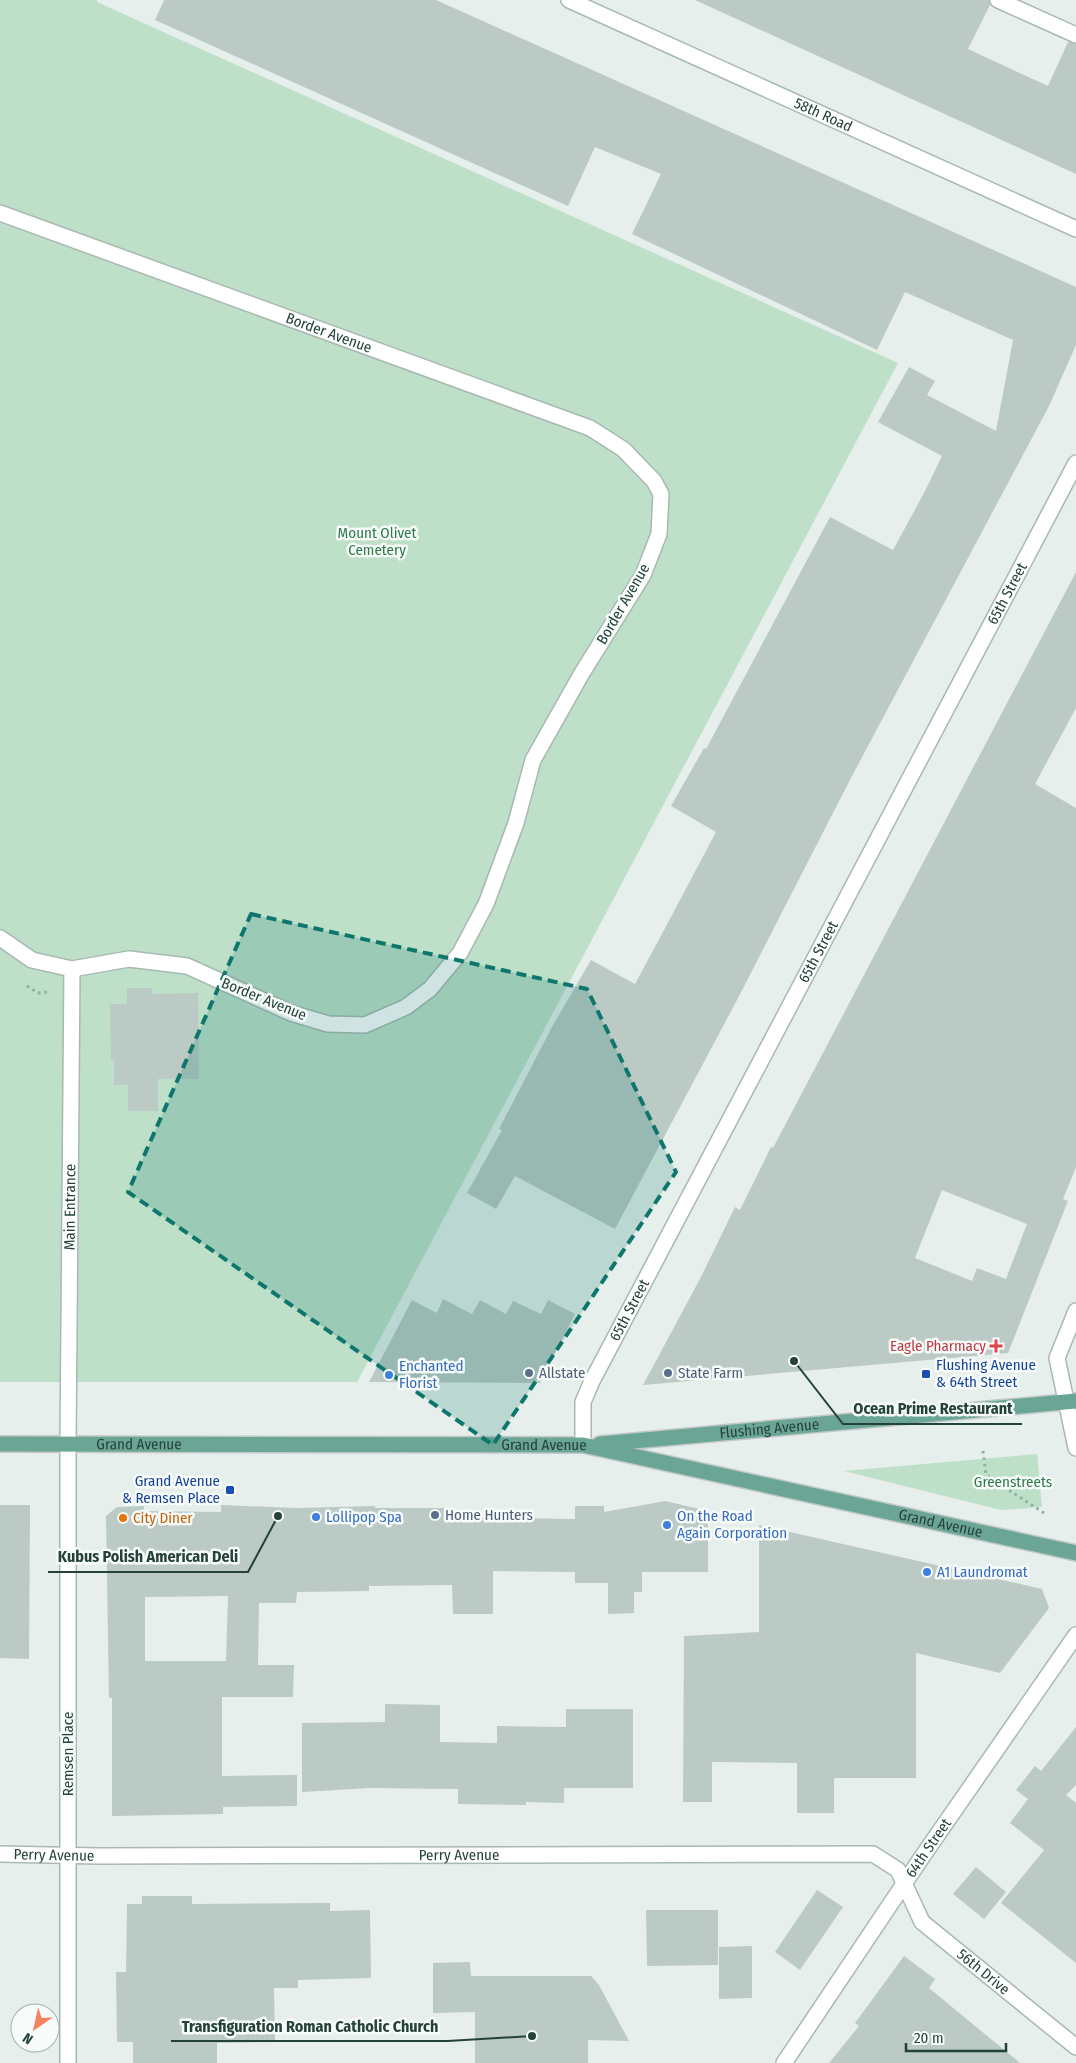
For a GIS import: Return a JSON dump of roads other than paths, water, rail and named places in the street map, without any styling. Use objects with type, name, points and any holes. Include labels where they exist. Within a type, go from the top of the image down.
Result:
[{"type":"main road","name":"Flushing Avenue","points":[[583,1445],[1071,1401]]},
{"type":"main road","name":"Grand Avenue","points":[[0,1444],[226,1446],[583,1445],[1076,1553]]},
{"type":"street","name":"58th Road","points":[[569,0],[1076,229]]},
{"type":"street","points":[[998,0],[1076,35]]},
{"type":"street","name":"Border Avenue","points":[[0,214],[590,428],[624,449],[641,464],[661,494],[659,534],[642,575],[533,760],[516,823],[486,904],[460,953],[430,989],[406,1007],[365,1026],[337,1024],[291,1013],[187,966],[129,958],[72,969]]},
{"type":"street","name":"65th Street","points":[[583,1445],[583,1402],[592,1381],[1076,463]]},
{"type":"street","points":[[0,938],[32,960],[72,969]]},
{"type":"street","name":"Main Entrance","points":[[68,1444],[72,969]]},
{"type":"street","points":[[1076,1311],[1057,1358],[1071,1401],[1076,1448]]},
{"type":"street","name":"Remsen Place","points":[[68,1444],[68,2063]]},
{"type":"street","name":"64th Street","points":[[784,2063],[1076,1635]]},
{"type":"street","name":"Perry Avenue","points":[[0,1854],[873,1854],[898,1870],[904,1885]]},
{"type":"street","name":"56th Drive","points":[[904,1885],[922,1922],[1076,2047]]},
{"type":"place","name":"Eagle Pharmacy","points":[[996,1346]]},
{"type":"place","name":"Ocean Prime Restaurant","points":[[794,1361]]},
{"type":"place","name":"Allstate","points":[[529,1373]]},
{"type":"place","name":"State Farm","points":[[668,1373]]},
{"type":"place","name":"Flushing Avenue & 64th Street","points":[[926,1374]]},
{"type":"place","name":"Enchanted Florist","points":[[389,1375]]},
{"type":"place","name":"Grand Avenue & Remsen Place","points":[[230,1490]]},
{"type":"place","name":"Home Hunters","points":[[435,1515]]},
{"type":"place","name":"Kubus Polish American Deli","points":[[278,1516]]},
{"type":"place","name":"Lollipop Spa","points":[[316,1517]]},
{"type":"place","name":"City Diner","points":[[123,1518]]},
{"type":"place","name":"On the Road Again Corporation","points":[[667,1525]]},
{"type":"place","name":"A1 Laundromat","points":[[927,1572]]},
{"type":"place","name":"Transfiguration Roman Catholic Church","points":[[532,2036]]},
{"type":"park label","name":"Mount Olivet Cemetery","points":[[377,542]]},
{"type":"park label","name":"Greenstreets","points":[[1013,1482]]}]
